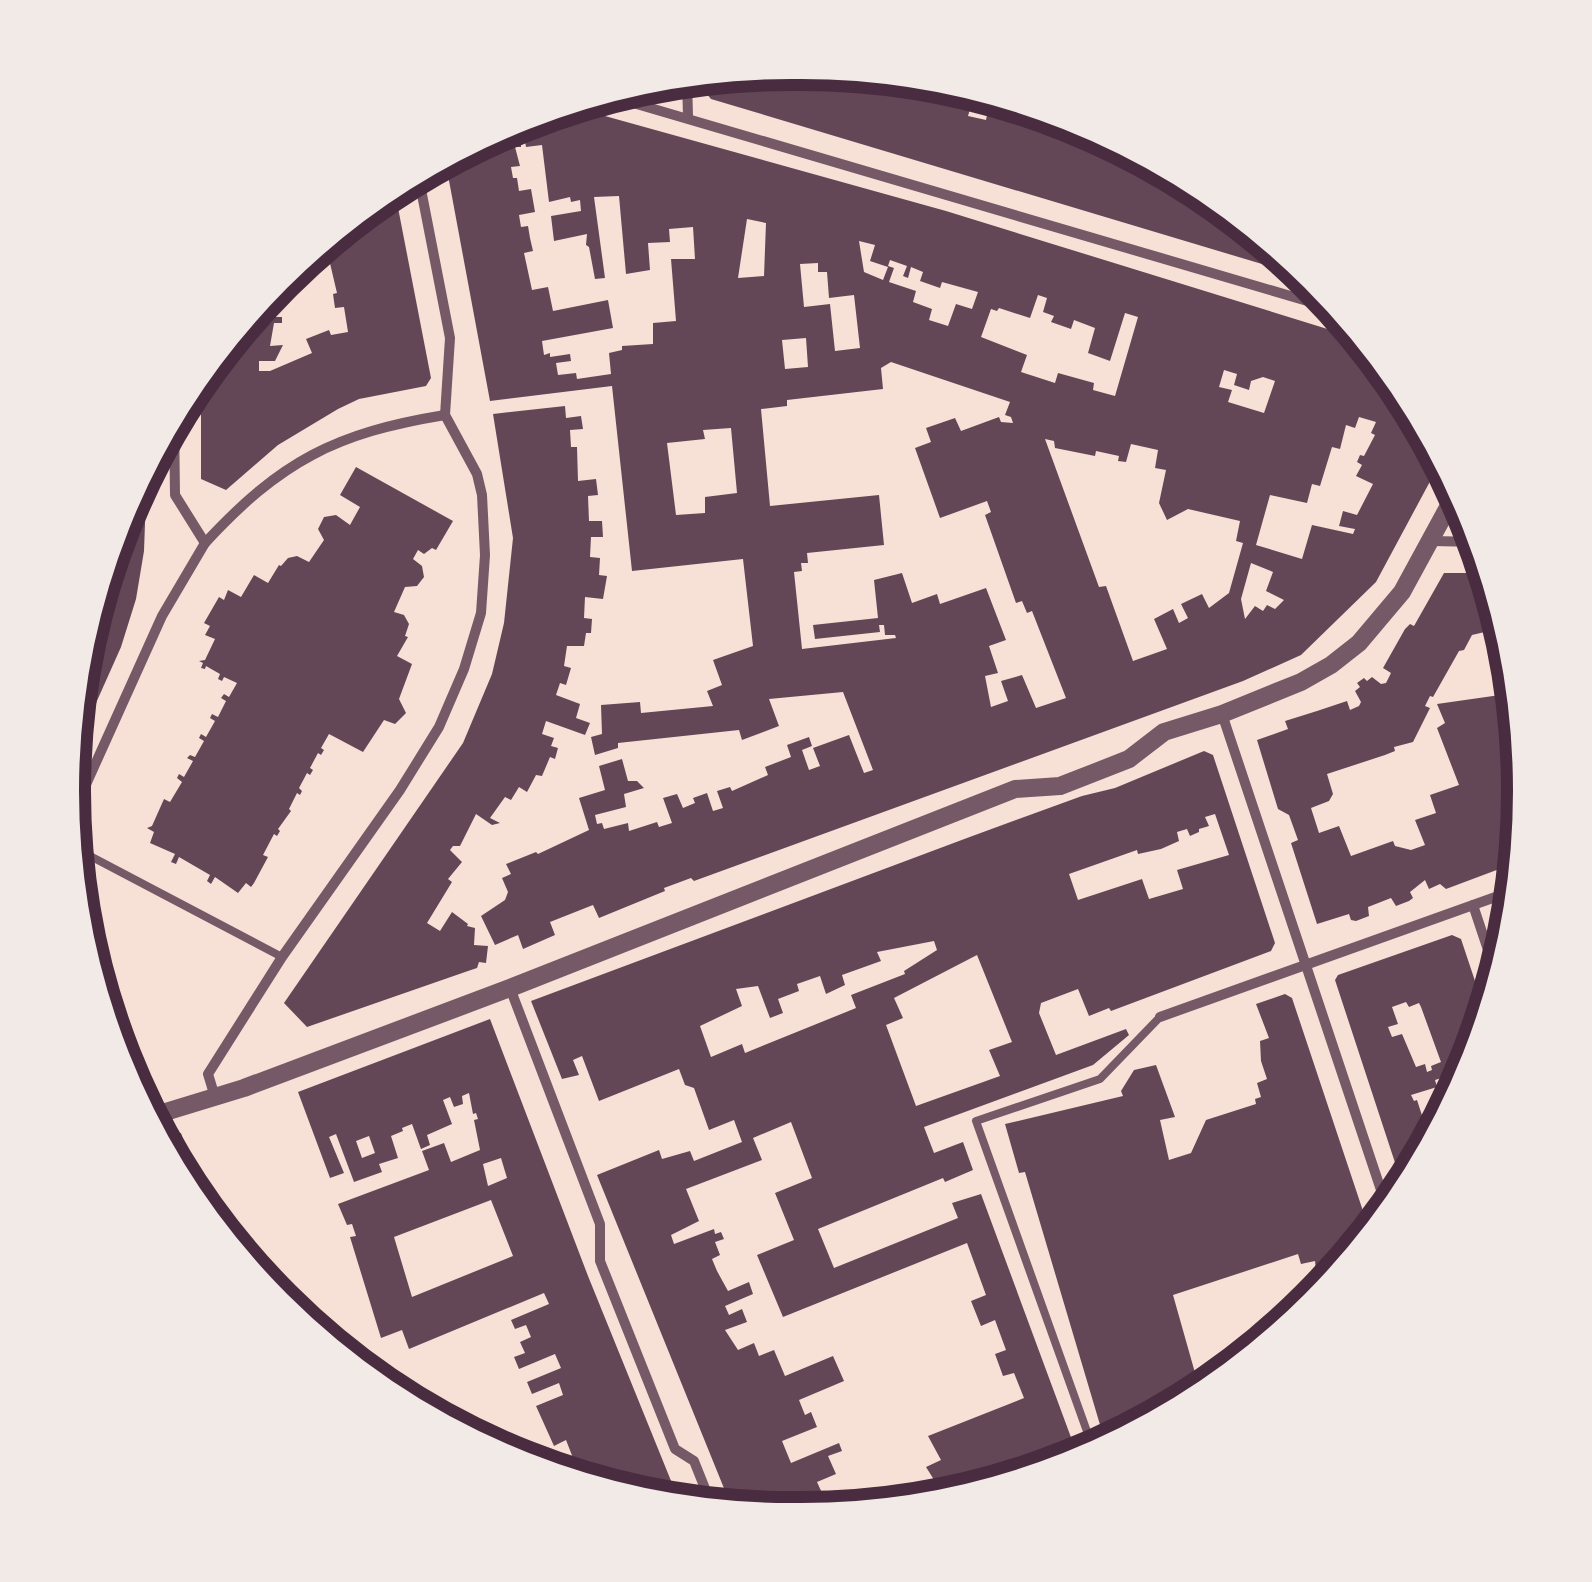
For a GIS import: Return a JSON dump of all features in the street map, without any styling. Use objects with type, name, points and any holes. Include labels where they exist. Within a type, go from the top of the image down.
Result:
[{"type":"street","points":[[687,93],[688,117]]},
{"type":"street","points":[[635,103],[1309,301]]},
{"type":"street","points":[[215,1098],[208,1074],[282,957],[400,790],[439,727],[464,670],[481,613],[483,508],[477,474],[446,415],[450,338],[421,190]]},
{"type":"street","points":[[85,786],[162,616],[205,542],[237,508],[276,475],[316,450],[358,434],[446,415]]},
{"type":"street","points":[[174,448],[175,495],[205,542]]},
{"type":"street","points":[[163,1113],[215,1098],[510,988],[1015,789],[1060,786],[1129,759],[1164,732],[1302,682],[1359,643],[1402,592],[1448,509]]},
{"type":"street","points":[[1432,540],[1461,541]]},
{"type":"street","points":[[1222,714],[1382,1192]]},
{"type":"street","points":[[1160,1017],[1499,896]]},
{"type":"street","points":[[1472,905],[1488,951]]},
{"type":"street","points":[[510,988],[600,1224],[600,1260],[676,1448],[694,1461],[706,1492]]},
{"type":"lane","points":[[89,855],[282,957]]},
{"type":"lane","points":[[1088,1435],[976,1122],[1100,1078],[1160,1017]]},
{"type":"building","points":[[791,85],[893,91],[971,106],[968,116],[986,120],[988,110],[1028,122],[1154,180],[1231,231],[1274,268],[711,99],[706,93]]},
{"type":"building","points":[[594,113],[946,211],[1337,332],[1388,399],[1396,411],[1394,416],[1399,418],[1433,477],[1376,582],[1301,655],[1243,681],[694,881],[691,878],[664,888],[665,891],[599,918],[593,905],[550,922],[555,935],[523,949],[518,935],[495,945],[481,916],[505,900],[508,892],[502,878],[511,874],[506,864],[589,830],[579,798],[605,790],[599,766],[622,759],[628,781],[637,781],[644,788],[624,794],[626,807],[595,815],[597,824],[602,823],[604,829],[628,823],[629,831],[657,822],[659,827],[672,823],[663,798],[677,794],[683,808],[695,803],[693,798],[707,793],[713,811],[723,808],[717,791],[730,787],[732,791],[768,775],[765,767],[791,757],[787,745],[809,737],[812,746],[802,750],[809,770],[820,766],[813,748],[849,735],[864,773],[873,770],[843,692],[769,699],[779,726],[742,740],[739,730],[618,743],[618,748],[595,755],[591,737],[602,734],[601,705],[640,702],[641,713],[713,706],[707,691],[722,685],[713,660],[753,646],[743,559],[632,571],[612,386],[490,401],[448,175],[521,139]],"holes":[[[525,141],[526,147],[542,145],[549,202],[570,197],[571,202],[580,200],[581,211],[551,216],[554,241],[587,234],[595,279],[605,278],[594,197],[619,196],[626,274],[650,270],[648,243],[670,242],[669,229],[693,227],[695,259],[671,259],[676,321],[653,323],[653,344],[622,346],[622,350],[609,353],[611,374],[577,379],[576,373],[558,375],[556,363],[571,361],[570,354],[544,355],[542,341],[613,328],[608,300],[553,311],[548,287],[532,290],[524,253],[533,251],[528,226],[521,227],[519,215],[535,212],[531,189],[519,191],[511,167],[520,166],[515,147],[521,147]],[[747,219],[766,223],[764,276],[738,278]],[[859,241],[875,245],[870,261],[888,267],[883,280],[864,272]],[[890,260],[907,266],[903,276],[908,278],[911,267],[923,272],[920,281],[940,288],[942,282],[978,292],[972,309],[956,304],[948,326],[929,320],[932,309],[913,302],[916,291],[889,282],[894,268],[888,266]],[[818,263],[818,272],[827,272],[829,298],[854,295],[860,348],[835,351],[830,304],[804,307],[800,264]],[[1038,295],[1047,298],[1043,312],[1054,316],[1051,322],[1071,329],[1074,320],[1095,328],[1088,353],[1110,361],[1125,313],[1138,317],[1115,396],[1093,390],[1094,383],[1058,373],[1055,383],[1021,372],[1027,355],[981,337],[991,309],[1030,318]],[[806,338],[808,367],[785,369],[782,340]],[[891,362],[1010,402],[1005,415],[1013,423],[1001,422],[999,417],[961,431],[955,418],[926,428],[931,442],[915,448],[940,518],[987,501],[991,512],[985,515],[1016,603],[1022,601],[1027,613],[1032,611],[1066,698],[1036,708],[1022,675],[1001,681],[1008,701],[991,707],[985,676],[998,673],[989,646],[1006,640],[986,588],[940,604],[937,594],[912,603],[902,573],[874,580],[878,618],[813,625],[815,639],[880,632],[879,625],[884,625],[885,635],[896,638],[802,649],[794,572],[802,571],[801,563],[808,563],[807,553],[884,545],[879,495],[770,506],[761,409],[787,406],[787,400],[883,389],[881,368]],[[1224,370],[1237,374],[1234,385],[1249,390],[1251,381],[1263,377],[1275,381],[1264,413],[1228,402],[1232,390],[1219,387]],[[1359,417],[1376,422],[1371,433],[1375,435],[1357,462],[1362,465],[1356,476],[1373,484],[1357,515],[1343,511],[1339,526],[1355,529],[1353,534],[1312,525],[1302,559],[1256,545],[1270,495],[1307,503],[1312,484],[1320,486],[1332,447],[1340,449],[1346,425],[1355,428]],[[731,428],[737,493],[705,497],[705,513],[676,515],[667,443],[705,439],[703,430]],[[1045,439],[1054,441],[1055,448],[1095,456],[1096,451],[1119,456],[1118,461],[1126,462],[1131,444],[1158,450],[1155,468],[1166,470],[1159,503],[1167,520],[1188,509],[1240,521],[1236,541],[1243,543],[1229,593],[1209,608],[1202,594],[1181,604],[1188,618],[1179,623],[1173,609],[1154,619],[1167,649],[1133,661],[1106,586],[1099,587]],[[1251,563],[1273,572],[1266,591],[1284,600],[1275,609],[1267,605],[1263,611],[1255,606],[1245,619],[1241,599]]]},
{"type":"building","points":[[397,205],[431,378],[426,386],[359,399],[338,409],[278,445],[226,490],[201,479],[201,404],[231,361],[274,311],[276,317],[282,317],[282,323],[274,323],[270,346],[283,345],[275,361],[259,361],[259,371],[270,371],[312,353],[306,339],[329,330],[331,335],[348,332],[344,307],[335,308],[333,294],[337,293],[329,258]]},
{"type":"building","points":[[565,406],[566,418],[581,416],[583,429],[570,430],[571,447],[577,447],[578,481],[596,479],[598,495],[588,496],[589,521],[602,521],[603,537],[591,537],[590,557],[600,558],[599,575],[607,576],[603,599],[585,597],[584,618],[592,619],[591,633],[586,633],[584,646],[567,646],[564,666],[571,668],[566,685],[560,683],[556,695],[580,704],[576,718],[590,723],[585,735],[546,721],[542,734],[554,738],[551,746],[558,748],[555,759],[550,757],[542,776],[536,775],[527,792],[519,787],[511,800],[505,797],[490,818],[500,823],[492,825],[476,814],[460,846],[450,850],[462,862],[448,879],[452,882],[427,923],[440,931],[452,912],[475,928],[474,945],[488,946],[486,963],[479,962],[477,968],[307,1027],[284,1003],[463,743],[492,674],[504,623],[513,538],[493,414]]},
{"type":"building","points":[[356,467],[453,521],[436,550],[432,548],[424,554],[418,550],[413,559],[422,566],[424,577],[417,586],[405,587],[394,612],[404,615],[409,624],[405,636],[408,637],[397,656],[412,664],[399,699],[406,713],[395,724],[384,720],[363,752],[329,734],[321,748],[324,750],[310,768],[313,770],[299,788],[300,795],[297,793],[291,811],[263,855],[268,857],[254,883],[251,887],[246,883],[238,893],[215,877],[211,884],[207,881],[210,875],[179,857],[176,864],[171,862],[175,854],[150,843],[154,832],[147,828],[152,826],[164,799],[170,802],[182,782],[177,778],[179,774],[184,777],[193,761],[187,758],[195,757],[204,741],[199,738],[201,734],[206,737],[215,721],[210,718],[212,714],[218,717],[226,701],[221,698],[224,694],[229,697],[237,683],[224,677],[222,681],[218,679],[220,674],[206,666],[201,668],[203,663],[199,661],[205,660],[215,639],[205,635],[210,626],[204,623],[219,597],[224,600],[228,590],[241,597],[254,575],[268,583],[288,558],[297,556],[309,562],[324,540],[318,529],[324,517],[336,515],[350,525],[360,507],[340,495]]},
{"type":"building","points":[[146,506],[136,599],[121,647],[89,718],[109,608]]},
{"type":"building","points":[[1444,573],[1474,576],[1488,631],[1472,635],[1464,650],[1459,651],[1433,697],[1430,696],[1425,706],[1430,708],[1413,742],[1327,774],[1333,794],[1329,801],[1311,808],[1319,833],[1339,826],[1351,856],[1393,841],[1395,846],[1411,850],[1425,845],[1415,820],[1436,813],[1430,795],[1459,785],[1437,728],[1445,723],[1437,704],[1500,695],[1507,791],[1502,868],[1446,889],[1440,884],[1429,889],[1425,880],[1410,892],[1413,898],[1409,901],[1396,906],[1391,898],[1368,907],[1369,916],[1356,921],[1349,914],[1317,924],[1291,843],[1298,840],[1289,815],[1278,809],[1257,740],[1288,729],[1285,721],[1347,701],[1350,710],[1359,706],[1357,683],[1372,677],[1386,683],[1391,673],[1383,668],[1405,629],[1410,624],[1414,626]]},
{"type":"building","points":[[1204,751],[1213,755],[1275,943],[1271,951],[1089,1016],[1078,989],[1041,1003],[1039,1013],[1056,1055],[1126,1029],[1129,1035],[1093,1065],[924,1127],[934,1153],[963,1142],[973,1170],[945,1182],[943,1178],[818,1229],[834,1268],[958,1218],[952,1203],[981,1194],[1073,1442],[1028,1460],[936,1483],[926,1467],[941,1460],[928,1436],[1024,1398],[1014,1373],[1003,1376],[995,1354],[1006,1350],[995,1320],[981,1326],[971,1301],[986,1295],[967,1243],[783,1317],[757,1255],[794,1240],[775,1193],[812,1178],[791,1122],[753,1138],[762,1160],[686,1189],[699,1221],[671,1235],[674,1244],[714,1229],[715,1234],[721,1232],[724,1239],[715,1242],[720,1255],[712,1259],[717,1271],[728,1291],[749,1282],[753,1294],[725,1306],[729,1315],[742,1309],[747,1322],[725,1330],[738,1350],[754,1343],[759,1356],[774,1350],[785,1376],[833,1356],[844,1381],[799,1400],[805,1415],[811,1412],[817,1427],[782,1441],[791,1463],[839,1443],[842,1451],[828,1456],[836,1474],[817,1482],[823,1496],[726,1493],[597,1175],[659,1150],[662,1159],[690,1151],[694,1161],[742,1142],[734,1120],[709,1130],[694,1088],[685,1085],[679,1069],[599,1101],[582,1056],[573,1060],[579,1075],[562,1079],[531,1001],[1082,796],[1115,788]],"holes":[[[1215,814],[1229,855],[1177,870],[1183,889],[1149,899],[1142,879],[1078,900],[1069,874],[1137,850],[1138,854],[1161,849],[1179,841],[1177,832],[1187,829],[1190,836],[1209,826],[1205,817]],[[934,941],[937,950],[905,974],[851,995],[856,1008],[745,1053],[742,1044],[711,1057],[700,1026],[742,1006],[736,989],[758,986],[770,1018],[783,1013],[778,999],[799,991],[797,984],[820,976],[826,994],[845,985],[842,975],[881,961],[877,952]],[[977,955],[1012,1042],[989,1050],[1000,1076],[916,1106],[886,1025],[903,1018],[894,998]]]},
{"type":"building","points":[[1452,935],[1461,939],[1478,990],[1446,1077],[1435,1080],[1437,1087],[1411,1095],[1417,1100],[1424,1122],[1397,1168],[1335,980],[1338,975]],"holes":[[[1419,1003],[1441,1062],[1427,1072],[1425,1064],[1416,1067],[1402,1034],[1392,1037],[1388,1027],[1398,1024],[1392,1007]]]},
{"type":"building","points":[[1285,994],[1292,998],[1365,1216],[1319,1270],[1315,1261],[1301,1264],[1298,1254],[1173,1295],[1196,1376],[1101,1429],[1025,1172],[1019,1173],[1005,1124],[1123,1096],[1121,1091],[1134,1070],[1156,1065],[1175,1117],[1160,1120],[1169,1160],[1191,1153],[1206,1120],[1256,1104],[1255,1099],[1261,1097],[1257,1083],[1267,1079],[1260,1041],[1269,1038],[1256,1004]]},
{"type":"building","points":[[490,1019],[673,1487],[575,1463],[566,1440],[554,1446],[536,1406],[563,1395],[559,1383],[532,1394],[527,1382],[561,1368],[555,1354],[519,1369],[514,1357],[525,1353],[520,1342],[531,1337],[526,1325],[515,1329],[511,1320],[549,1304],[544,1293],[409,1349],[402,1330],[381,1338],[350,1237],[356,1236],[338,1204],[429,1170],[422,1151],[444,1143],[451,1162],[480,1150],[474,1120],[478,1119],[473,1114],[469,1093],[462,1096],[463,1104],[454,1107],[450,1097],[443,1100],[452,1124],[427,1135],[430,1145],[421,1149],[412,1124],[402,1128],[403,1131],[391,1136],[398,1158],[379,1164],[382,1172],[354,1182],[336,1134],[329,1137],[344,1173],[330,1178],[298,1092]],"holes":[[[369,1136],[375,1153],[362,1158],[356,1141]],[[501,1158],[507,1178],[488,1186],[483,1164]],[[491,1200],[513,1256],[412,1297],[394,1237]]]},
{"type":"building","points":[[181,1133],[189,1159],[180,1144],[175,1134]]}]
